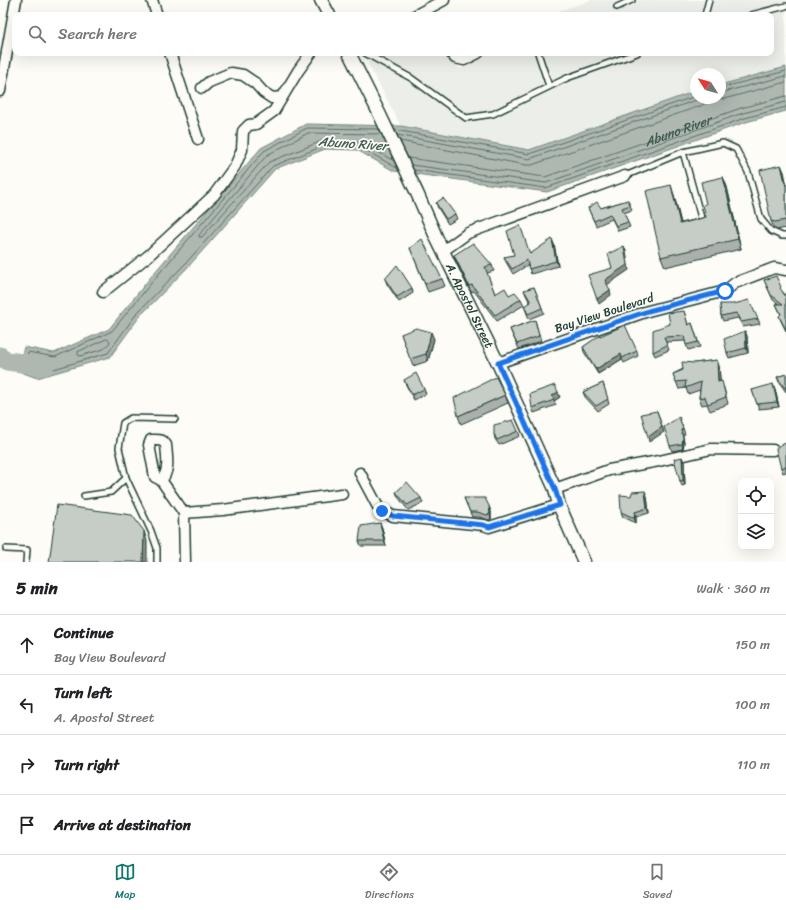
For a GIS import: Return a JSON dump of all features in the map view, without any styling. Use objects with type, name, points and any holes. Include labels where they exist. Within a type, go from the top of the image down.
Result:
[{"type":"street","points":[[14,12],[16,0]]},
{"type":"street","points":[[152,0],[156,12]]},
{"type":"street","points":[[321,0],[327,12]]},
{"type":"street","points":[[423,12],[444,0]]},
{"type":"street","points":[[0,91],[12,23]]},
{"type":"street","points":[[171,56],[198,139]]},
{"type":"street","points":[[103,292],[148,256],[214,195],[235,166],[242,150],[243,131],[249,125],[256,124],[274,112],[298,71],[309,56]]},
{"type":"street","name":"A. Apostol Street","points":[[351,56],[380,113],[443,251],[498,363],[555,489],[560,505],[584,562]]},
{"type":"street","points":[[454,56],[455,58],[464,60],[472,56]]},
{"type":"street","points":[[202,88],[209,82],[231,73],[243,75],[272,98],[282,98]]},
{"type":"street","points":[[443,251],[468,233],[625,176]]},
{"type":"street","name":"Bay View Boulevard","points":[[498,363],[648,311],[725,291],[735,283],[774,268],[786,270]]},
{"type":"street","points":[[555,489],[609,470],[659,461],[711,449],[772,450]]},
{"type":"street","points":[[360,473],[378,507],[382,511],[393,516],[484,525],[489,527],[560,505]]},
{"type":"street","points":[[161,480],[184,513],[185,562]]},
{"type":"street","points":[[184,513],[223,510],[342,494]]},
{"type":"lane","points":[[617,7],[632,0]]},
{"type":"lane","points":[[706,12],[709,0]]},
{"type":"lane","points":[[763,12],[786,6]]},
{"type":"lane","points":[[371,56],[411,78],[466,118],[493,114],[567,78],[629,56]]},
{"type":"lane","points":[[539,56],[549,86]]},
{"type":"lane","points":[[625,176],[683,152],[723,143],[736,149],[748,172],[761,219],[771,231],[782,236],[786,236]]},
{"type":"lane","points":[[683,152],[704,226]]},
{"type":"lane","points":[[157,562],[157,548],[126,478],[119,448],[123,423],[131,418],[175,419]]},
{"type":"lane","points":[[84,496],[111,492],[126,478]]},
{"type":"lane","points":[[6,549],[27,550],[26,562]]},
{"type":"shaded area","points":[[592,0],[786,0],[786,67],[726,83],[726,68],[690,68],[690,93],[529,150],[401,126],[368,64],[370,56],[449,56],[460,69],[480,56],[774,56],[774,12],[555,12]]},
{"type":"water","points":[[786,67],[786,111],[746,122],[547,192],[394,171],[357,150],[325,149],[275,169],[188,267],[140,316],[110,357],[37,378],[18,371],[24,347],[54,353],[109,329],[154,273],[261,148],[306,124],[401,126],[529,150],[690,93],[690,104],[726,104],[726,83]]},
{"type":"building","points":[[781,165],[786,186],[786,220],[775,222],[771,221],[760,170]]},
{"type":"building","points":[[723,177],[738,239],[661,257],[646,191],[671,185],[680,224],[706,217],[703,205],[706,204],[701,182]]},
{"type":"building","points":[[443,198],[455,214],[446,219],[436,203]]},
{"type":"building","points":[[628,200],[630,205],[622,208],[628,222],[616,226],[610,214],[594,221],[588,208],[597,202],[601,208]]},
{"type":"building","points":[[520,225],[530,254],[552,239],[556,261],[529,269],[527,260],[512,269],[504,257],[514,255],[507,231]]},
{"type":"building","points":[[422,239],[442,279],[425,284],[410,248]]},
{"type":"building","points":[[473,243],[492,265],[485,267],[495,294],[505,288],[509,295],[515,292],[521,299],[495,315],[472,285],[469,286],[454,255]]},
{"type":"building","points":[[624,246],[627,265],[605,280],[610,290],[597,299],[588,275],[612,268],[608,254]]},
{"type":"building","points":[[397,265],[412,288],[397,297],[385,279]]},
{"type":"building","points":[[776,276],[781,287],[780,288],[786,297],[786,330],[779,316],[781,314],[776,304],[783,304],[771,295],[764,280]]},
{"type":"building","points":[[534,287],[542,308],[528,314],[524,306],[531,302],[524,290]]},
{"type":"building","points":[[749,300],[758,319],[741,322],[736,313],[721,316],[720,304],[734,304]]},
{"type":"building","points":[[684,311],[688,325],[692,323],[698,342],[686,345],[684,336],[664,337],[667,345],[653,352],[653,330],[670,324],[668,313]]},
{"type":"building","points":[[535,320],[539,336],[517,344],[510,329]]},
{"type":"building","points":[[625,325],[637,351],[622,358],[621,354],[596,369],[583,347],[600,335]]},
{"type":"building","points":[[416,328],[431,332],[426,354],[410,359],[401,334]]},
{"type":"building","points":[[745,331],[746,348],[727,353],[724,339]]},
{"type":"building","points":[[717,360],[718,382],[722,381],[726,397],[708,404],[705,397],[699,398],[701,382],[685,388],[686,381],[676,382],[673,374],[683,370],[682,362],[695,363]]},
{"type":"building","points":[[416,373],[424,389],[412,395],[404,380]]},
{"type":"building","points":[[786,374],[786,388],[785,388],[777,377]]},
{"type":"building","points":[[496,377],[505,395],[458,416],[454,398]]},
{"type":"building","points":[[603,383],[608,399],[596,406],[583,392]]},
{"type":"building","points":[[773,384],[777,402],[757,404],[752,390]]},
{"type":"building","points":[[555,385],[558,392],[552,396],[554,400],[532,408],[530,394]]},
{"type":"building","points":[[657,411],[662,427],[648,437],[641,414]]},
{"type":"building","points":[[679,417],[683,429],[681,430],[683,438],[682,444],[670,446],[664,427]]},
{"type":"building","points":[[513,420],[518,431],[497,440],[494,434],[494,425]]},
{"type":"building","points":[[786,443],[786,466],[781,468],[776,449],[778,446]]},
{"type":"building","points":[[682,457],[683,480],[680,481],[674,459]]},
{"type":"building","points":[[407,482],[421,498],[407,505],[396,492]]},
{"type":"building","points":[[645,491],[647,508],[635,512],[634,518],[621,512],[620,495],[631,496],[632,492]]},
{"type":"building","points":[[464,498],[485,498],[489,506],[490,514],[487,515],[477,512],[470,512]]},
{"type":"building","points":[[57,505],[132,515],[144,531],[143,562],[49,562]]},
{"type":"building","points":[[380,523],[384,541],[359,541],[361,526]]},
{"type":"waterway","name":"Abuno River","points":[[0,356],[7,361],[45,366]]},
{"type":"route","points":[[382,511],[393,516],[412,519],[484,525],[489,527],[560,505],[555,489],[498,363],[648,311],[703,298],[725,291]]}]
